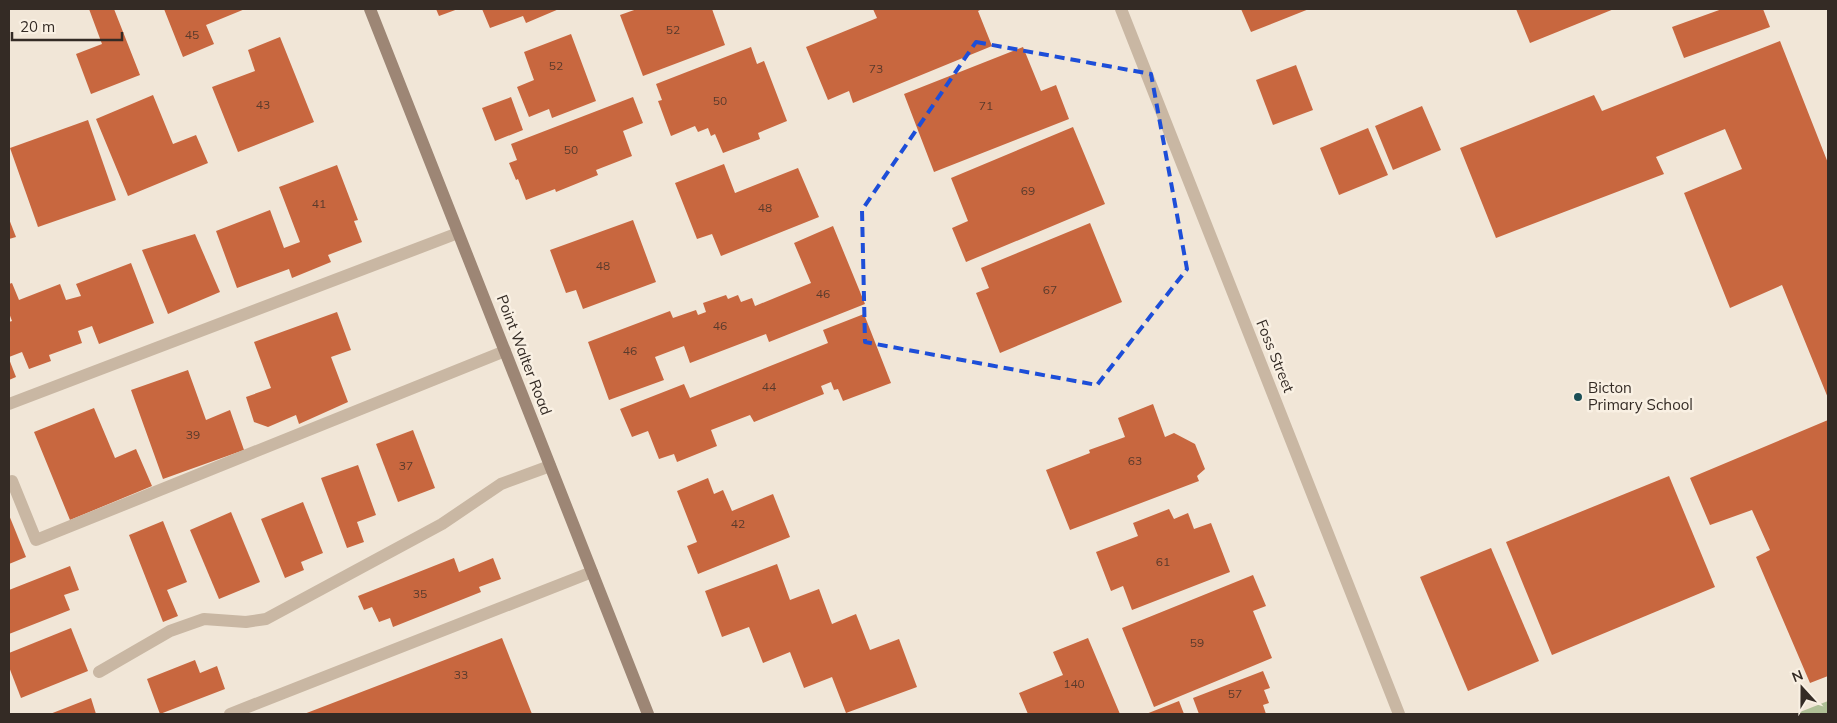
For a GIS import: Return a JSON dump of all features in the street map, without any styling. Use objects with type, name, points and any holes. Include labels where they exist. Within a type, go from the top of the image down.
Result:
[{"type":"main road","name":"Point Walter Road","points":[[370,9],[648,714]]},
{"type":"street","name":"Foss Street","points":[[1120,9],[1399,714]]},
{"type":"street","points":[[9,404],[458,233]]},
{"type":"street","points":[[12,481],[36,540],[505,351]]},
{"type":"street","points":[[99,672],[170,631],[204,619],[246,622],[266,619],[442,524],[501,484],[550,466]]},
{"type":"street","points":[[230,714],[592,572]]},
{"type":"highlighted area","points":[[976,42],[1151,74],[1187,269],[1097,385],[865,342],[862,210]]},
{"type":"green space","points":[[1828,701],[1828,714],[1795,714]]},
{"type":"building","points":[[89,9],[114,9],[140,75],[91,94],[76,54],[102,44]]},
{"type":"building","points":[[164,9],[245,9],[206,25],[214,44],[183,57]]},
{"type":"building","points":[[436,9],[458,9],[439,16]]},
{"type":"building","points":[[482,9],[559,9],[526,23],[523,16],[490,28]]},
{"type":"building","points":[[637,9],[712,9],[725,45],[643,76],[620,15]]},
{"type":"building","points":[[873,9],[982,9],[978,11],[992,46],[853,103],[849,91],[828,100],[806,47],[877,18]]},
{"type":"building","points":[[1241,9],[1309,9],[1251,32]]},
{"type":"building","points":[[1516,9],[1614,9],[1530,43]]},
{"type":"building","points":[[1722,9],[1763,9],[1770,27],[1684,58],[1672,27]]},
{"type":"building","points":[[571,34],[596,101],[552,118],[549,109],[529,117],[517,87],[534,80],[524,52]]},
{"type":"building","points":[[280,37],[314,122],[238,152],[212,87],[255,71],[248,50]]},
{"type":"building","points":[[1780,41],[1828,163],[1828,398],[1782,285],[1730,308],[1684,193],[1742,169],[1725,129],[1656,157],[1664,174],[1496,238],[1460,148],[1594,95],[1602,111]]},
{"type":"building","points":[[751,47],[757,64],[764,61],[787,121],[758,133],[760,139],[723,153],[715,134],[711,136],[708,128],[698,132],[695,126],[671,136],[658,101],[662,100],[656,84]]},
{"type":"building","points":[[1023,47],[1041,91],[1056,85],[1069,119],[934,172],[904,94]]},
{"type":"building","points":[[1296,65],[1313,110],[1273,125],[1256,80]]},
{"type":"building","points":[[153,95],[173,144],[196,135],[208,163],[128,196],[96,119]]},
{"type":"building","points":[[511,97],[523,130],[495,141],[482,108]]},
{"type":"building","points":[[633,97],[643,123],[623,131],[632,156],[596,170],[598,175],[556,192],[555,189],[526,200],[509,163],[517,160],[511,144]]},
{"type":"building","points":[[1422,106],[1441,150],[1393,170],[1375,126]]},
{"type":"building","points":[[88,120],[116,200],[38,227],[10,148]]},
{"type":"building","points":[[1073,127],[1105,204],[966,262],[952,228],[968,221],[951,178]]},
{"type":"building","points":[[1368,128],[1388,175],[1339,195],[1320,148]]},
{"type":"building","points":[[724,164],[735,193],[798,168],[819,217],[721,256],[712,234],[697,239],[675,183]]},
{"type":"building","points":[[337,165],[358,220],[354,221],[362,242],[328,255],[331,262],[292,278],[289,269],[237,288],[216,231],[270,210],[284,248],[300,242],[279,187]]},
{"type":"building","points":[[9,219],[16,237],[9,239]]},
{"type":"building","points":[[633,220],[656,282],[583,309],[576,290],[566,293],[550,250]]},
{"type":"building","points":[[1090,223],[1122,302],[1000,353],[976,293],[989,288],[981,268]]},
{"type":"building","points":[[833,226],[865,304],[769,342],[766,334],[690,363],[684,346],[655,357],[664,380],[609,400],[588,342],[670,311],[673,318],[696,310],[698,315],[706,312],[703,303],[726,295],[728,299],[738,295],[741,302],[752,298],[755,306],[811,283],[794,243]]},
{"type":"building","points":[[195,234],[220,292],[168,314],[142,250]]},
{"type":"building","points":[[131,263],[154,323],[99,344],[92,326],[78,331],[82,343],[49,355],[51,361],[29,369],[22,352],[9,357],[9,322],[12,321],[9,313],[9,284],[12,283],[19,300],[60,284],[66,300],[81,296],[76,284]]},
{"type":"building","points":[[337,312],[351,350],[331,357],[348,402],[299,424],[296,415],[268,427],[254,422],[246,397],[271,388],[254,342]]},
{"type":"building","points":[[864,314],[891,383],[843,401],[838,389],[834,390],[831,382],[821,386],[824,394],[754,422],[750,415],[711,430],[717,446],[677,462],[674,454],[659,459],[648,431],[632,437],[620,409],[684,384],[690,398],[828,343],[823,330]]},
{"type":"building","points":[[9,359],[16,377],[9,380]]},
{"type":"building","points":[[188,370],[206,420],[230,410],[244,450],[163,479],[131,390]]},
{"type":"building","points":[[1153,404],[1165,437],[1174,433],[1195,444],[1205,469],[1197,476],[1199,481],[1070,530],[1046,470],[1090,453],[1089,450],[1125,437],[1118,418]]},
{"type":"building","points":[[94,408],[115,458],[136,449],[152,486],[70,520],[34,432]]},
{"type":"building","points":[[1828,420],[1828,676],[1810,683],[1756,557],[1770,550],[1752,510],[1710,525],[1690,478]]},
{"type":"building","points":[[413,430],[435,488],[398,502],[376,444]]},
{"type":"building","points":[[358,465],[376,515],[357,522],[364,542],[347,548],[321,478]]},
{"type":"building","points":[[1669,476],[1715,587],[1552,655],[1506,542]]},
{"type":"building","points":[[708,478],[714,494],[723,490],[732,511],[773,494],[790,537],[698,574],[687,546],[697,542],[677,491]]},
{"type":"building","points":[[303,502],[323,553],[301,562],[304,570],[285,578],[261,519]]},
{"type":"building","points":[[1169,509],[1174,519],[1188,513],[1194,529],[1211,523],[1230,572],[1132,610],[1123,586],[1111,591],[1096,552],[1138,536],[1133,523]]},
{"type":"building","points":[[231,512],[260,582],[219,599],[190,530]]},
{"type":"building","points":[[9,515],[26,557],[9,564]]},
{"type":"building","points":[[163,521],[187,582],[167,590],[178,616],[163,622],[129,535]]},
{"type":"building","points":[[1491,548],[1539,661],[1468,691],[1420,577]]},
{"type":"building","points":[[454,558],[459,572],[493,558],[501,579],[479,587],[481,592],[393,627],[390,618],[379,622],[372,607],[364,610],[358,596]]},
{"type":"building","points":[[777,564],[790,600],[819,589],[832,624],[856,614],[870,650],[899,639],[917,687],[846,713],[832,677],[804,688],[790,652],[763,663],[749,627],[722,637],[705,591]]},
{"type":"building","points":[[70,566],[79,590],[64,595],[70,610],[9,634],[9,590]]},
{"type":"building","points":[[1253,575],[1266,606],[1253,611],[1272,658],[1154,707],[1122,628]]},
{"type":"building","points":[[71,628],[88,671],[21,698],[9,667],[9,653]]},
{"type":"building","points":[[502,638],[532,714],[304,714]]},
{"type":"building","points":[[1088,638],[1120,714],[1028,714],[1019,693],[1063,675],[1053,652]]},
{"type":"building","points":[[195,660],[200,673],[217,666],[225,689],[160,714],[147,679]]},
{"type":"building","points":[[1263,671],[1270,688],[1264,690],[1269,703],[1263,705],[1266,714],[1199,714],[1193,698]]},
{"type":"building","points":[[91,698],[96,714],[50,714]]},
{"type":"building","points":[[1179,701],[1184,714],[1146,714]]},
{"type":"place","name":"Bicton Primary School","points":[[1578,397]]}]
